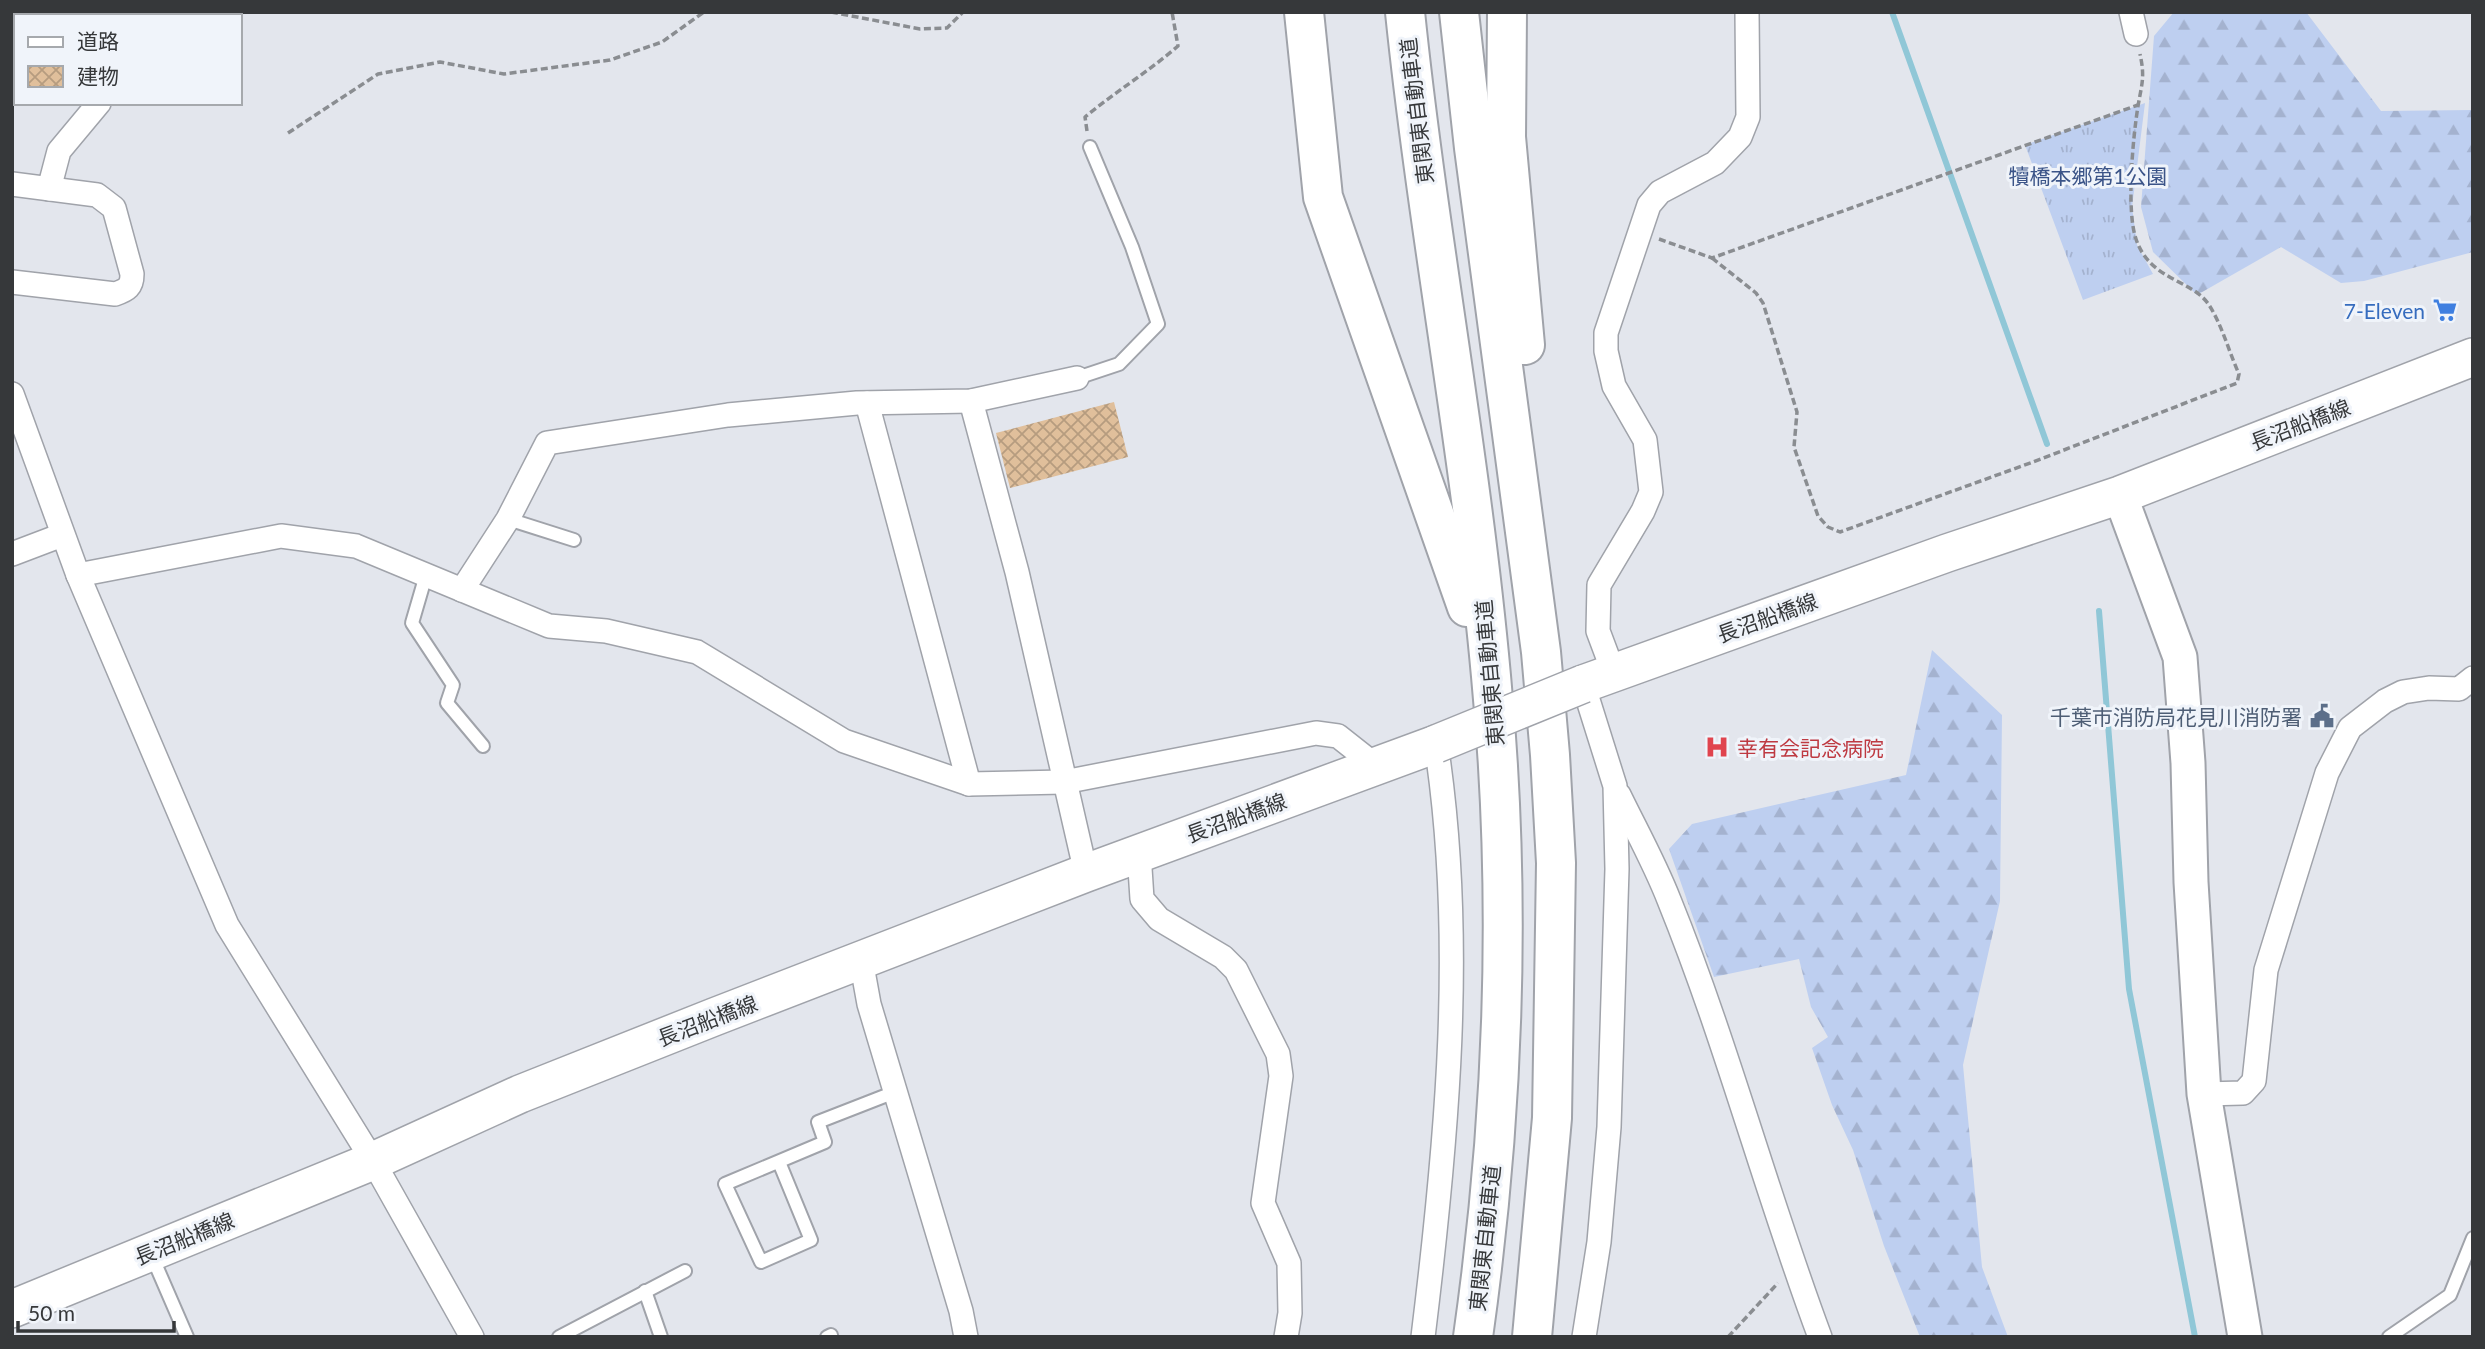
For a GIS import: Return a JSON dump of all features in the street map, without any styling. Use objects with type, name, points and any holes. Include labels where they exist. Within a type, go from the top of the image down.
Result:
[{"type":"highway","points":[[1304,12],[1323,197],[1491,675]]},
{"type":"highway","name":"東関東自動車道","points":[[1405,12],[1420,159],[1454,369],[1491,675],[1502,875],[1504,985],[1497,1102],[1474,1326]]},
{"type":"highway","points":[[1459,12],[1474,148],[1541,652],[1556,863],[1552,1118],[1532,1337]]},
{"type":"highway","points":[[1507,12],[1506,137],[1543,556],[1541,652]]},
{"type":"main road","name":"長沼船橋線","points":[[12,1309],[373,1161],[520,1094],[861,960],[1139,853],[1436,744],[1598,678],[2120,495],[2473,357]]},
{"type":"street","points":[[1584,1337],[1599,1242],[1609,1127],[1617,883],[1615,786],[1598,678],[1599,585],[1643,511],[1651,492],[1645,440],[1614,386],[1606,351],[1606,333],[1638,231],[1649,205],[1660,192],[1715,163],[1740,137],[1748,117],[1746,12]]},
{"type":"street","points":[[49,189],[60,151],[97,105]]},
{"type":"street","points":[[12,184],[97,195],[106,199],[114,208],[132,283],[126,291],[104,294],[12,282]]},
{"type":"street","points":[[462,590],[508,519],[547,443],[728,415],[867,403],[971,401],[1077,378]]},
{"type":"street","points":[[12,394],[78,575],[227,925],[373,1161],[472,1337]]},
{"type":"street","points":[[971,401],[1017,572],[1086,873]]},
{"type":"street","points":[[867,403],[969,784]]},
{"type":"street","points":[[2120,495],[2180,657],[2188,763],[2191,882],[2204,1094],[2245,1337]]},
{"type":"street","points":[[12,554],[62,535]]},
{"type":"street","points":[[78,575],[281,536],[356,546],[549,626],[606,631],[696,652],[844,741],[969,784],[1064,782],[1316,733],[1338,736],[1376,766]]},
{"type":"street","points":[[2204,1094],[2244,1093],[2254,1081],[2266,970],[2327,773],[2350,728],[2385,701],[2403,692],[2429,688],[2459,689],[2473,678]]},
{"type":"street","points":[[1423,1337],[1439,1210],[1448,1085],[1448,872],[1436,744]]},
{"type":"street","points":[[1615,786],[1669,899],[1732,1076],[1793,1266],[1820,1337]]},
{"type":"street","points":[[1139,853],[1142,899],[1159,919],[1223,957],[1236,970],[1278,1054],[1281,1076],[1263,1203],[1289,1263],[1290,1313],[1286,1337]]},
{"type":"street","points":[[861,960],[869,1004],[961,1311],[966,1337]]},
{"type":"lane","points":[[1077,378],[1119,364],[1158,324],[1132,247],[1090,148]]},
{"type":"lane","points":[[508,519],[575,540]]},
{"type":"lane","points":[[426,575],[412,623],[453,685],[447,703],[483,746]]},
{"type":"lane","points":[[779,1162],[811,1240],[761,1262],[725,1184],[825,1142],[818,1122],[895,1092]]},
{"type":"lane","points":[[2389,1337],[2449,1295],[2473,1238]]},
{"type":"lane","points":[[150,1252],[187,1337]]},
{"type":"lane","points":[[559,1337],[685,1271]]},
{"type":"lane","points":[[645,1291],[661,1337]]},
{"type":"path","points":[[288,133],[378,74],[440,62],[504,74],[611,60],[663,42],[704,12]]},
{"type":"path","points":[[831,12],[919,29],[947,28],[963,12]]},
{"type":"path","points":[[1090,148],[1085,117],[1106,99],[1144,76],[1178,46],[1172,12]]},
{"type":"path","points":[[1638,231],[1712,258],[1756,293],[1763,303],[1797,412],[1794,447],[1818,516],[1828,527],[1840,532],[1852,530],[2237,383],[2239,374],[2208,303],[2159,271],[2143,256],[2135,237],[2131,212],[2138,106],[2146,77],[2134,23]]},
{"type":"path","points":[[1712,258],[2138,106]]},
{"type":"path","points":[[1728,1337],[1793,1266]]},
{"type":"green space","points":[[2174,12],[2306,12],[2381,111],[2473,110],[2473,252],[2364,281],[2341,283],[2281,247],[2197,295],[2153,252],[2141,207],[2154,36]]},
{"type":"green space","name":"犢橋本郷第1公園","points":[[2145,103],[2132,207],[2137,245],[2153,274],[2083,300],[2025,145]]},
{"type":"green space","points":[[1932,650],[2002,715],[2000,901],[1963,1065],[1982,1267],[2008,1337],[1920,1337],[1884,1246],[1853,1150],[1832,1105],[1812,1048],[1828,1037],[1811,1007],[1799,959],[1714,977],[1669,849],[1692,824],[1906,775]]},
{"type":"building","points":[[1114,402],[1128,457],[1010,488],[996,433]]},
{"type":"waterway","points":[[1892,12],[2047,444]]},
{"type":"waterway","points":[[2099,611],[2129,989],[2195,1337]]},
{"type":"place","name":"7-Eleven","points":[[2445,310]]},
{"type":"place","name":"千葉市消防局花見川消防署","points":[[2322,716]]},
{"type":"place","name":"幸有会記念病院","points":[[1717,747]]}]
